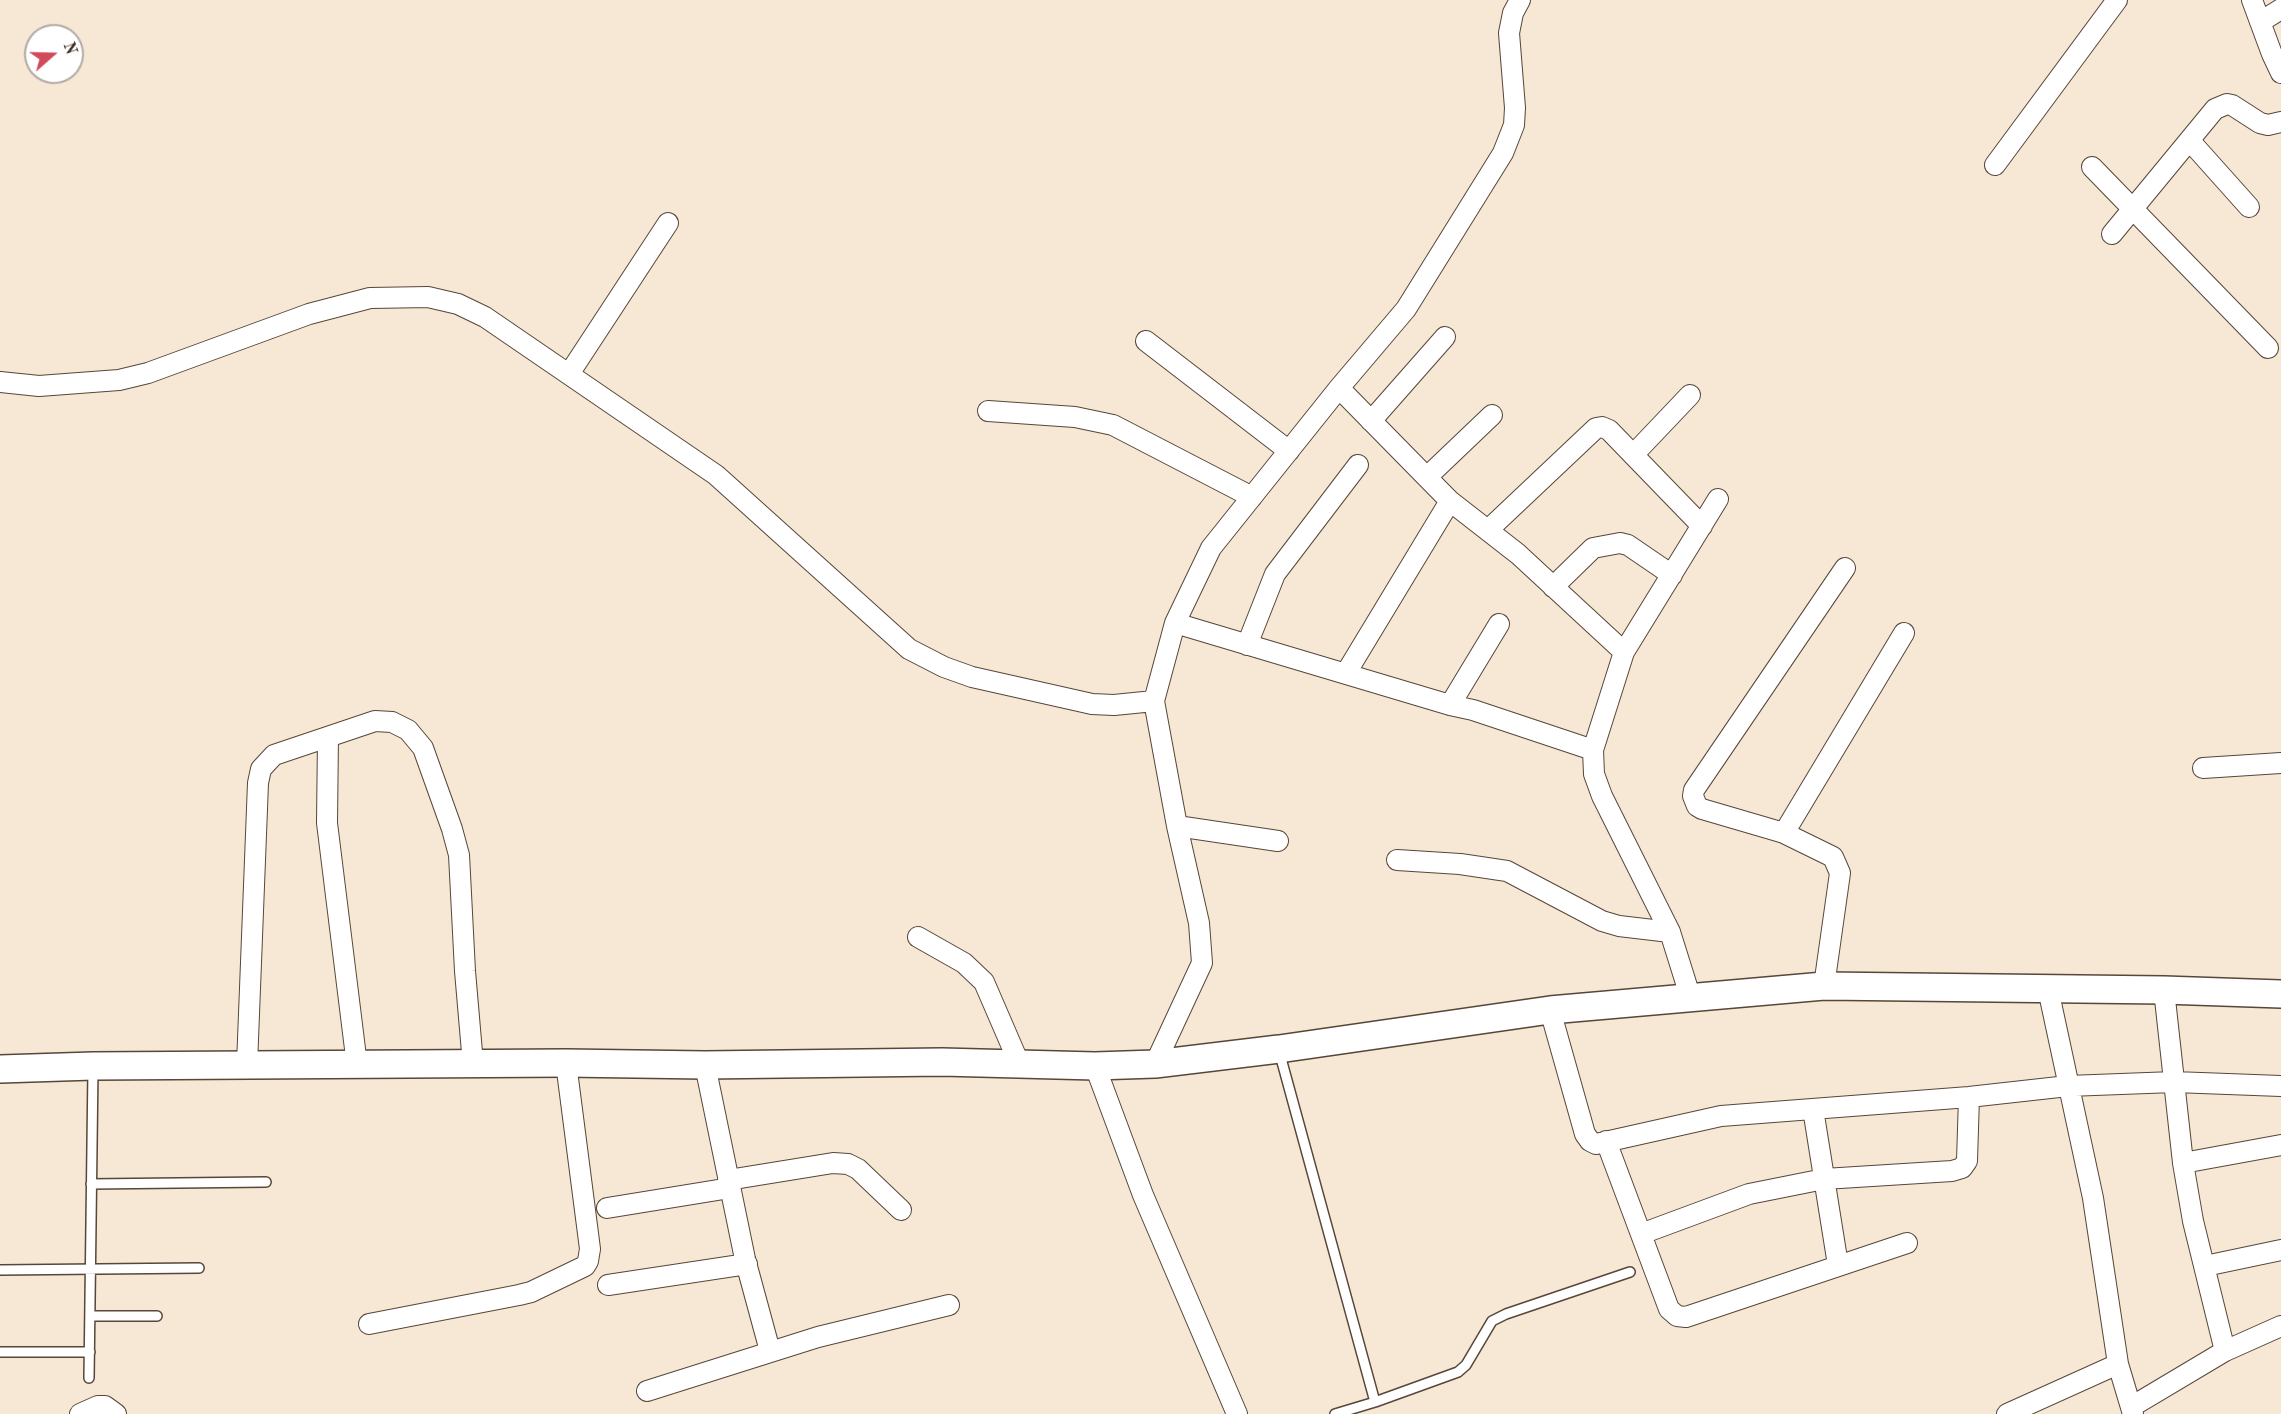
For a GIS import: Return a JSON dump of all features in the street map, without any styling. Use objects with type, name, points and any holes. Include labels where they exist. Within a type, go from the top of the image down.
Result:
[{"type":"main road","points":[[0,1069],[93,1066],[473,1064],[1019,1063],[1095,1066],[1155,1064],[1279,1049],[1550,1010],[1824,986],[2164,990],[2281,994]]},
{"type":"street","points":[[1155,1064],[1202,963],[1199,923],[1177,826],[1154,701],[1175,623],[1212,548],[1339,388],[1406,309],[1503,153],[1514,125],[1515,108],[1509,33],[1513,13],[1521,0]]},
{"type":"street","points":[[1995,165],[2116,0]]},
{"type":"street","points":[[2252,0],[2281,73]]},
{"type":"street","points":[[2260,22],[2281,9]]},
{"type":"street","points":[[2112,234],[2215,110],[2223,105],[2232,105],[2260,123],[2268,125],[2281,122]]},
{"type":"street","points":[[2190,141],[2249,207]]},
{"type":"street","points":[[2092,168],[2268,348]]},
{"type":"street","points":[[569,374],[668,224]]},
{"type":"street","points":[[0,382],[39,386],[119,380],[148,374],[309,314],[370,298],[428,297],[458,304],[485,317],[716,475],[909,649],[944,667],[972,677],[1092,704],[1114,705],[1154,701]]},
{"type":"street","points":[[1371,421],[1445,337]]},
{"type":"street","points":[[1146,341],[1289,451]]},
{"type":"street","points":[[1339,388],[1450,501],[1518,554],[1624,652]]},
{"type":"street","points":[[1633,454],[1690,395]]},
{"type":"street","points":[[988,411],[1074,417],[1113,425],[1252,497]]},
{"type":"street","points":[[1427,477],[1492,415]]},
{"type":"street","points":[[1488,531],[1596,428],[1602,427],[1609,429],[1702,526]]},
{"type":"street","points":[[1247,645],[1275,574],[1358,465]]},
{"type":"street","points":[[1691,999],[1670,932],[1602,796],[1594,774],[1593,750],[1624,652],[1718,499]]},
{"type":"street","points":[[1346,673],[1450,501]]},
{"type":"street","points":[[1553,587],[1593,548],[1620,543],[1628,545],[1672,575]]},
{"type":"street","points":[[1824,986],[1840,873],[1837,862],[1829,853],[1784,832],[1702,809],[1694,801],[1694,790],[1845,568]]},
{"type":"street","points":[[1175,623],[1473,710],[1593,750]]},
{"type":"street","points":[[1450,705],[1499,624]]},
{"type":"street","points":[[1784,832],[1904,633]]},
{"type":"street","points":[[247,1065],[258,783],[261,768],[274,755],[375,722],[392,722],[408,730],[423,748],[452,829],[459,855],[473,1064]]},
{"type":"street","points":[[328,737],[327,823],[357,1065]]},
{"type":"street","points":[[2203,768],[2281,763]]},
{"type":"street","points":[[1177,826],[1278,841]]},
{"type":"street","points":[[1397,860],[1460,864],[1507,871],[1602,921],[1619,926],[1670,932]]},
{"type":"street","points":[[918,937],[964,963],[984,982],[1019,1063]]},
{"type":"street","points":[[2048,989],[2093,1198],[2118,1364],[2132,1411],[2225,1351],[2281,1326]]},
{"type":"street","points":[[2164,990],[2183,1163],[2193,1221],[2225,1351]]},
{"type":"street","points":[[1550,1010],[1585,1134],[1590,1141],[1596,1144],[1721,1116],[1969,1097],[2068,1086],[2174,1082],[2281,1086]]},
{"type":"street","points":[[369,1324],[531,1292],[585,1266],[590,1249],[566,1064]]},
{"type":"street","points":[[705,1065],[747,1264],[770,1351]]},
{"type":"street","points":[[1095,1066],[1143,1195],[1237,1414]]},
{"type":"street","points":[[1641,1234],[1749,1194],[1824,1179],[1952,1171],[1962,1168],[1967,1161],[1969,1097]]},
{"type":"street","points":[[1813,1109],[1838,1265]]},
{"type":"street","points":[[1606,1141],[1669,1309],[1677,1316],[1686,1317],[1907,1243]]},
{"type":"street","points":[[2183,1163],[2281,1145]]},
{"type":"street","points":[[607,1208],[833,1163],[848,1164],[858,1169],[901,1210]]},
{"type":"street","points":[[2205,1266],[2281,1250]]},
{"type":"street","points":[[608,1285],[747,1264]]},
{"type":"street","points":[[647,1391],[818,1337],[949,1305]]},
{"type":"street","points":[[2007,1414],[2118,1364]]},
{"type":"street","points":[[80,1414],[99,1406],[105,1406],[116,1414]]},
{"type":"lane","points":[[1279,1049],[1375,1402]]},
{"type":"lane","points":[[89,1378],[93,1066]]},
{"type":"lane","points":[[91,1184],[266,1182]]},
{"type":"lane","points":[[0,1270],[199,1268]]},
{"type":"lane","points":[[1335,1414],[1458,1372],[1466,1365],[1492,1321],[1506,1314],[1630,1272]]},
{"type":"lane","points":[[90,1316],[157,1316]]},
{"type":"lane","points":[[0,1352],[90,1352]]}]
